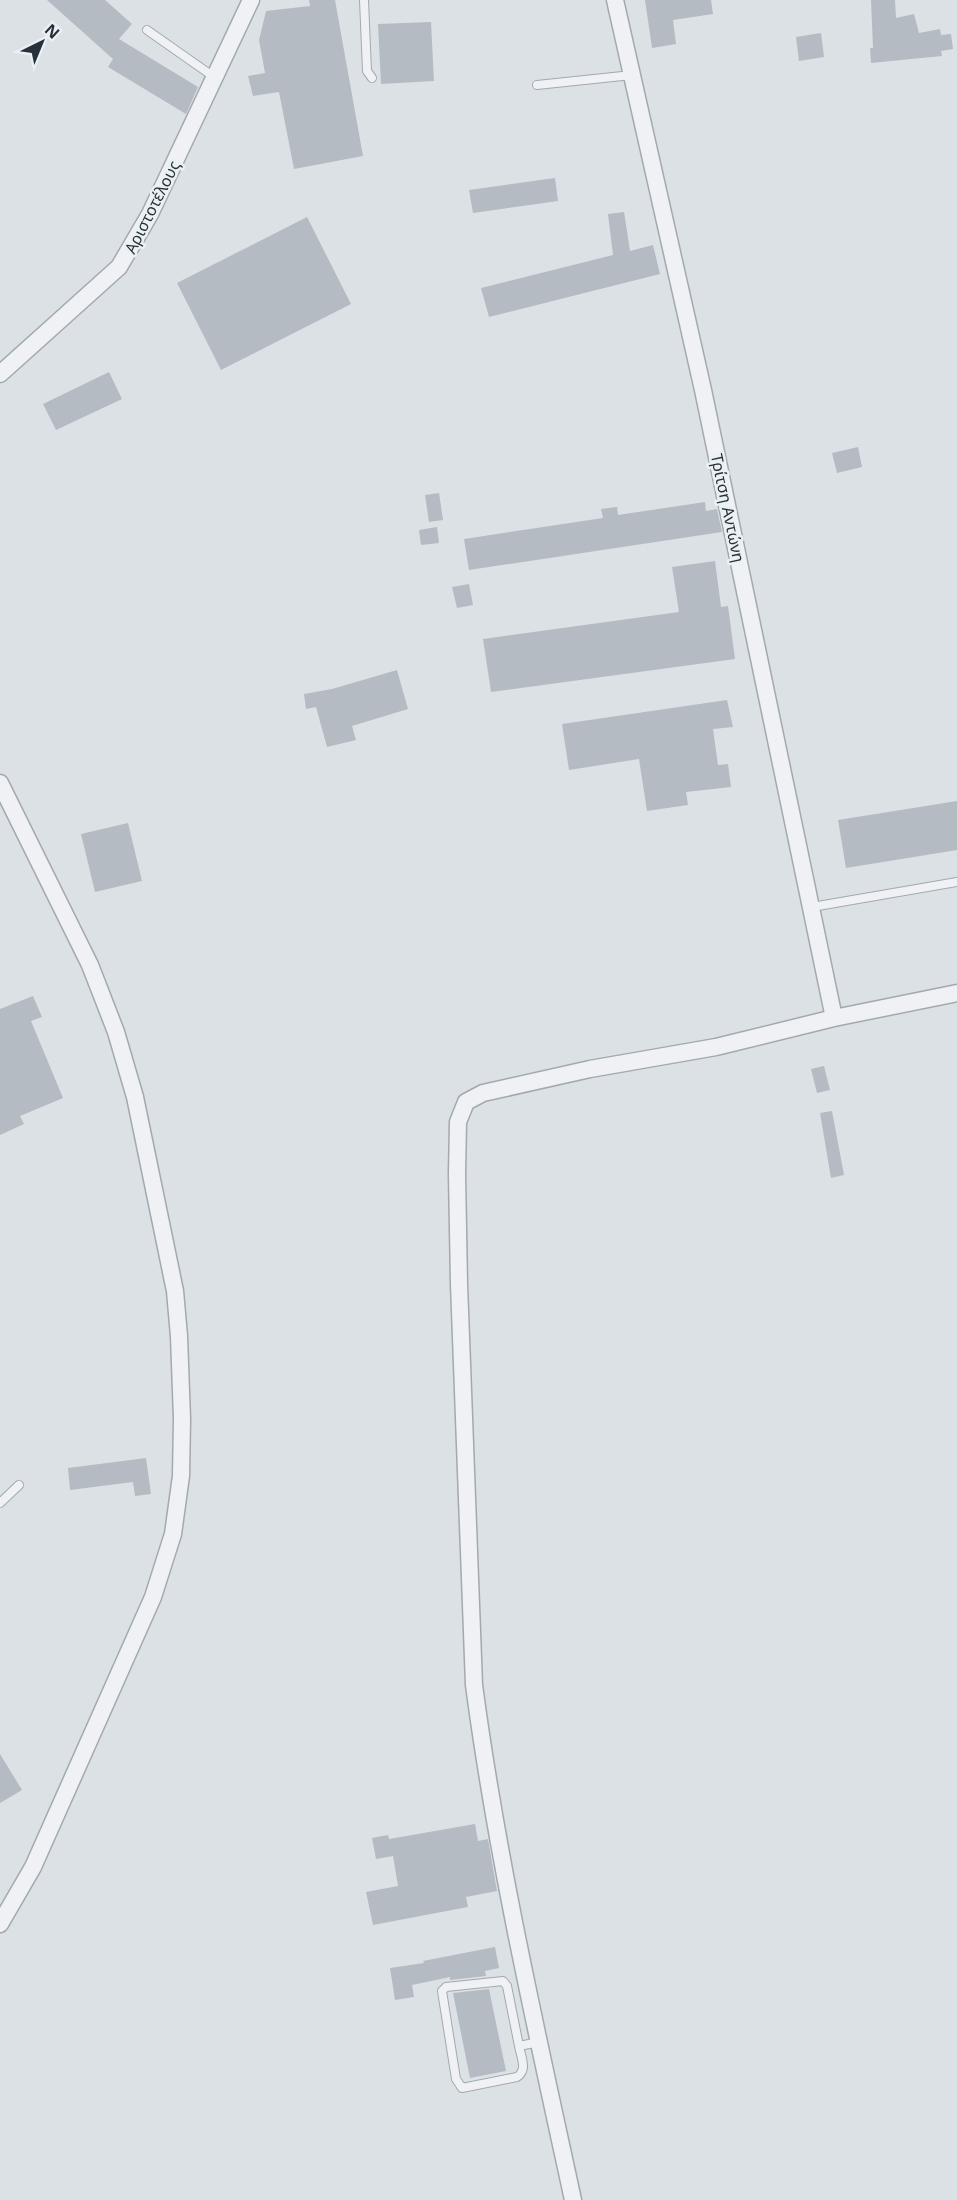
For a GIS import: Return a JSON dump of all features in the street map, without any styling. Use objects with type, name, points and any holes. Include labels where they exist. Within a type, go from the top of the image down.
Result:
[{"type":"street","name":"Αριστοτέλους","points":[[0,374],[119,267],[150,214],[251,0]]},
{"type":"street","name":"Τρίτση Αντώνη","points":[[615,0],[711,425],[834,1018]]},
{"type":"street","points":[[0,783],[90,965],[116,1032],[135,1097],[176,1291],[182,1419],[181,1476],[173,1534],[153,1598],[33,1866],[0,1924]]},
{"type":"street","points":[[573,2200],[538,2042],[482,1746],[474,1685],[459,1284],[458,1122],[466,1102],[483,1093],[590,1069],[716,1047],[834,1018],[957,993]]},
{"type":"lane","points":[[364,0],[367,71],[372,78]]},
{"type":"lane","points":[[147,30],[214,77]]},
{"type":"lane","points":[[537,85],[632,75]]},
{"type":"lane","points":[[812,907],[957,882]]},
{"type":"lane","points":[[0,1503],[19,1485]]},
{"type":"lane","points":[[503,1981],[507,1986],[519,2046],[524,2067],[522,2074],[518,2077],[462,2088],[456,2079],[442,1991],[446,1987],[503,1981]]},
{"type":"lane","points":[[519,2046],[538,2042]]},
{"type":"building","points":[[47,0],[105,0],[132,24],[119,39],[198,87],[186,114],[108,67],[113,59]]},
{"type":"building","points":[[309,0],[335,0],[363,156],[294,169],[279,92],[253,96],[248,76],[265,73],[259,40],[266,11],[310,6]]},
{"type":"building","points":[[645,0],[711,0],[713,14],[673,20],[676,44],[652,48]]},
{"type":"building","points":[[871,0],[895,0],[896,18],[914,14],[919,33],[940,29],[941,35],[951,34],[953,49],[941,51],[942,56],[871,63],[870,48],[873,48]]},
{"type":"building","points":[[431,22],[434,81],[381,84],[378,24]]},
{"type":"building","points":[[821,33],[824,57],[799,61],[796,37]]},
{"type":"building","points":[[555,178],[558,201],[473,213],[469,190]]},
{"type":"building","points":[[624,212],[630,251],[653,245],[660,274],[489,317],[481,288],[613,255],[608,214]]},
{"type":"building","points":[[307,217],[351,304],[221,370],[177,283]]},
{"type":"building","points":[[109,372],[122,399],[56,430],[43,404]]},
{"type":"building","points":[[858,447],[862,467],[837,473],[832,453]]},
{"type":"building","points":[[439,493],[443,520],[429,522],[425,495]]},
{"type":"building","points":[[705,502],[706,511],[717,509],[722,532],[469,570],[464,539],[603,518],[601,509],[617,507],[618,515]]},
{"type":"building","points":[[437,527],[439,543],[421,545],[419,530]]},
{"type":"building","points":[[715,561],[721,607],[728,606],[735,659],[491,692],[483,639],[679,612],[672,567]]},
{"type":"building","points":[[469,584],[473,605],[457,608],[452,587]]},
{"type":"building","points":[[397,670],[408,709],[352,726],[356,740],[327,747],[316,707],[306,709],[304,694],[332,689]]},
{"type":"building","points":[[727,700],[733,727],[713,729],[718,765],[728,764],[731,787],[686,792],[688,805],[647,811],[639,759],[569,770],[562,724]]},
{"type":"building","points":[[957,801],[957,850],[846,868],[838,820]]},
{"type":"building","points":[[128,823],[142,881],[95,892],[81,834]]},
{"type":"building","points":[[33,996],[42,1017],[31,1021],[63,1098],[20,1116],[24,1124],[0,1135],[0,1009]]},
{"type":"building","points":[[824,1066],[830,1090],[817,1093],[811,1069]]},
{"type":"building","points":[[832,1111],[844,1175],[831,1178],[820,1113]]},
{"type":"building","points":[[146,1458],[151,1494],[135,1496],[133,1482],[70,1490],[68,1468]]},
{"type":"building","points":[[0,1754],[22,1790],[0,1803]]},
{"type":"building","points":[[475,1824],[478,1841],[488,1839],[497,1891],[466,1897],[468,1907],[373,1925],[366,1892],[398,1886],[393,1856],[376,1859],[372,1838],[388,1835],[389,1839]]},
{"type":"building","points":[[495,1947],[499,1968],[485,1971],[486,1976],[450,1980],[450,1977],[412,1985],[414,1997],[395,2000],[390,1968]]},
{"type":"building","points":[[489,1989],[506,2071],[470,2078],[453,1993]]}]
